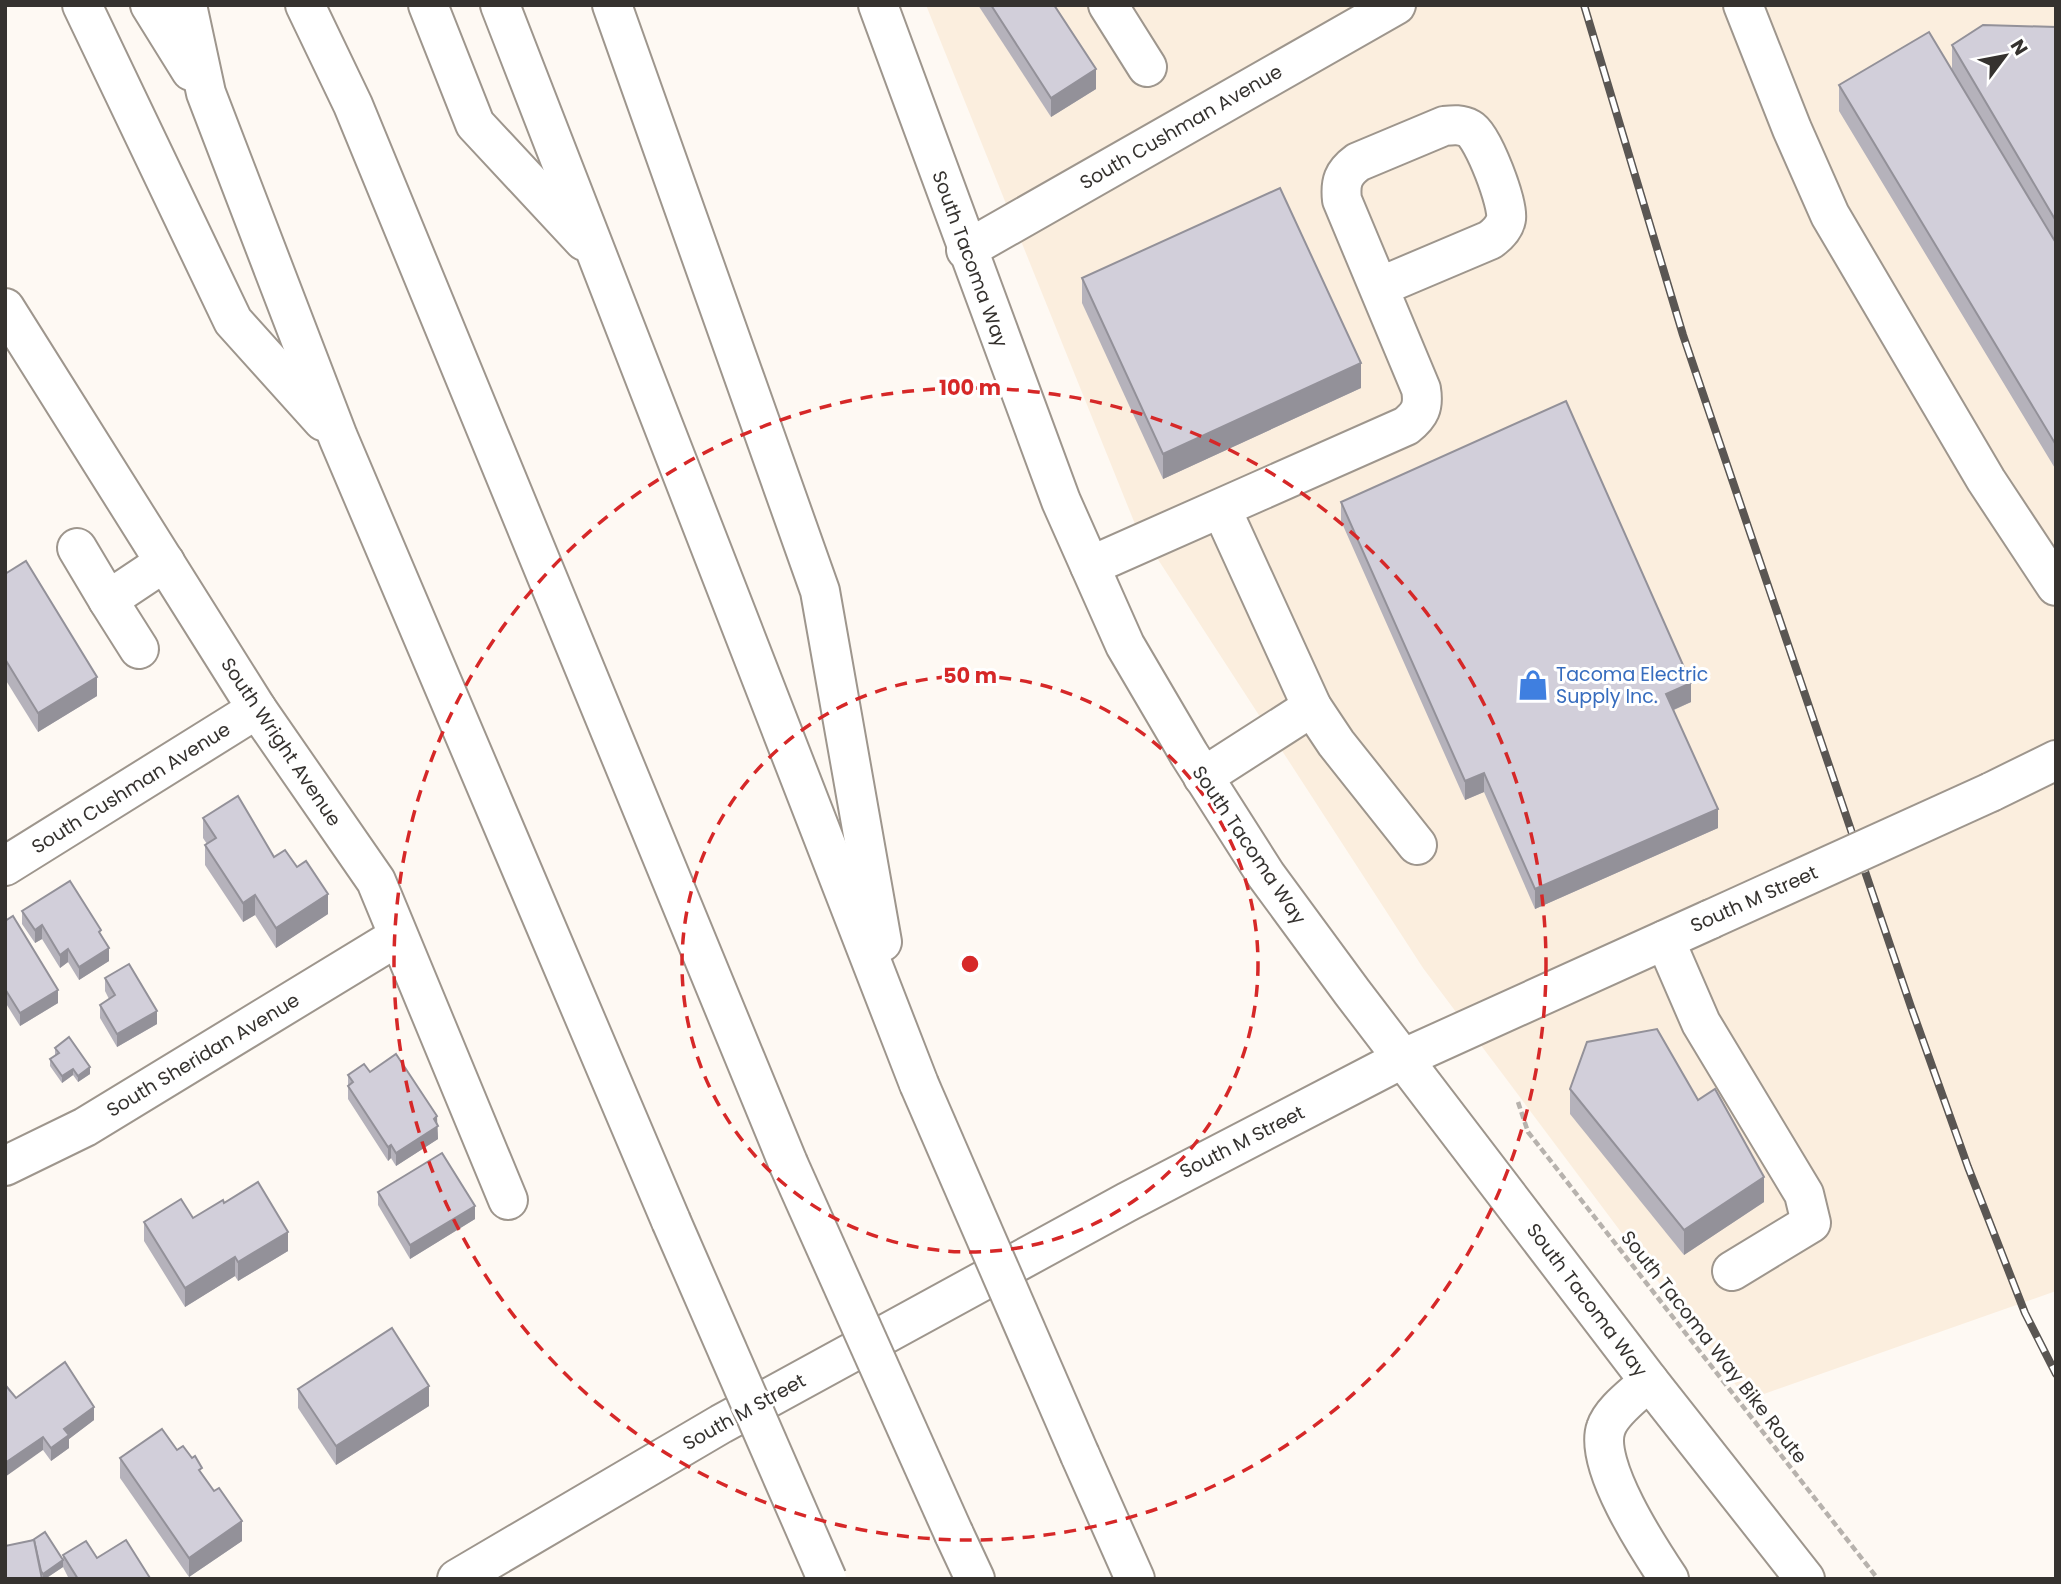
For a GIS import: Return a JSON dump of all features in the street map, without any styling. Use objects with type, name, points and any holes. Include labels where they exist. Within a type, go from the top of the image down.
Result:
[{"type":"main road","points":[[82,5],[233,321],[338,437]]},
{"type":"main road","points":[[150,5],[206,93]]},
{"type":"main road","points":[[187,5],[206,93],[338,437],[671,1221],[827,1579]]},
{"type":"main road","points":[[305,5],[353,105],[788,1163],[975,1579]]},
{"type":"main road","points":[[332,5],[353,105]]},
{"type":"main road","points":[[428,5],[475,124],[597,255]]},
{"type":"main road","points":[[500,5],[919,1084],[1135,1579]]},
{"type":"main road","points":[[612,5],[820,591],[897,1027]]},
{"type":"main road","name":"South Tacoma Way","points":[[878,5],[1060,501],[1125,645],[1203,777],[1266,875],[1649,1381],[1805,1579]]},
{"type":"main road","points":[[1108,5],[1147,67]]},
{"type":"main road","name":"South Cushman Avenue","points":[[966,250],[1396,5]]},
{"type":"main road","points":[[1743,5],[1792,129],[1830,215],[1986,480],[2056,586]]},
{"type":"main road","points":[[1090,566],[1222,510],[1406,426],[1418,417],[1423,404],[1421,389],[1342,200],[1340,185],[1346,171],[1358,162],[1444,126],[1458,124],[1472,130],[1482,142],[1505,204],[1507,218],[1501,232],[1490,240],[1379,287]]},
{"type":"main road","name":"South Wright Avenue","points":[[5,308],[257,709],[376,881],[508,1200]]},
{"type":"main road","points":[[1222,510],[1312,707],[1336,744],[1417,845]]},
{"type":"main road","points":[[77,548],[139,649]]},
{"type":"main road","points":[[108,600],[165,562]]},
{"type":"main road","points":[[1203,777],[1312,707]]},
{"type":"main road","name":"South Cushman Avenue","points":[[5,866],[257,709]]},
{"type":"main road","name":"South M Street","points":[[457,1579],[721,1424],[1127,1202],[1404,1058],[2056,760]]},
{"type":"main road","name":"South Sheridan Avenue","points":[[5,1166],[85,1127],[397,937]]},
{"type":"main road","points":[[1665,940],[1701,1023],[1804,1194],[1811,1223],[1732,1271]]},
{"type":"main road","points":[[1649,1381],[1608,1423],[1604,1443],[1623,1503],[1669,1579]]},
{"type":"path","name":"South Tacoma Way Bike Route","points":[[1518,1102],[1528,1132],[1878,1579]]},
{"type":"shaded area","points":[[926,5],[2056,5],[2056,1291],[1747,1400],[1423,968],[1135,524]]},
{"type":"building","points":[[991,5],[1054,5],[1096,69],[1051,98]]},
{"type":"building","points":[[1983,25],[2056,27],[2056,221],[1952,45]]},
{"type":"building","points":[[1929,32],[2056,243],[2056,445],[1839,85]]},
{"type":"building","points":[[1280,188],[1361,363],[1163,454],[1082,278]]},
{"type":"building","points":[[1566,401],[1691,683],[1666,694],[1718,809],[1535,889],[1484,773],[1465,781],[1341,502]]},
{"type":"building","points":[[26,561],[97,677],[38,713],[5,659],[5,574]]},
{"type":"building","points":[[238,796],[274,857],[285,850],[297,867],[306,861],[328,894],[276,928],[255,895],[243,903],[205,845],[216,838],[203,818]]},
{"type":"building","points":[[70,881],[101,930],[99,932],[109,948],[79,967],[68,949],[60,955],[42,925],[35,930],[22,911]]},
{"type":"building","points":[[13,916],[58,990],[20,1013],[5,989],[5,921]]},
{"type":"building","points":[[129,964],[157,1011],[117,1034],[100,1005],[115,995],[105,978]]},
{"type":"building","points":[[1657,1029],[1698,1100],[1715,1089],[1764,1177],[1684,1230],[1570,1089],[1587,1042]]},
{"type":"building","points":[[69,1037],[90,1067],[78,1076],[73,1069],[62,1076],[50,1059],[59,1053],[55,1048]]},
{"type":"building","points":[[396,1054],[437,1116],[434,1119],[438,1126],[396,1153],[391,1145],[388,1147],[348,1086],[353,1082],[348,1075],[364,1064],[370,1072]]},
{"type":"building","points":[[442,1153],[475,1206],[410,1245],[378,1192]]},
{"type":"building","points":[[258,1182],[288,1232],[238,1262],[235,1257],[185,1288],[144,1222],[181,1199],[193,1218]]},
{"type":"building","points":[[392,1328],[429,1386],[336,1446],[298,1389]]},
{"type":"building","points":[[65,1362],[94,1407],[64,1429],[69,1435],[51,1448],[43,1437],[5,1463],[5,1389],[7,1387],[16,1398]]},
{"type":"building","points":[[162,1429],[177,1450],[183,1446],[192,1458],[195,1456],[202,1468],[199,1470],[214,1491],[219,1488],[242,1521],[189,1558],[120,1458]]},
{"type":"building","points":[[45,1532],[63,1560],[43,1574],[33,1540]]},
{"type":"building","points":[[34,1540],[42,1579],[5,1579],[5,1546]]},
{"type":"building","points":[[126,1540],[149,1579],[78,1579],[63,1555],[86,1541],[97,1558]]},
{"type":"railway","points":[[1584,5],[1683,335],[1911,1007],[1968,1167],[2025,1313],[2056,1374]]},
{"type":"place","name":"Tacoma Electric Supply Inc.","points":[[1533,685]]}]
